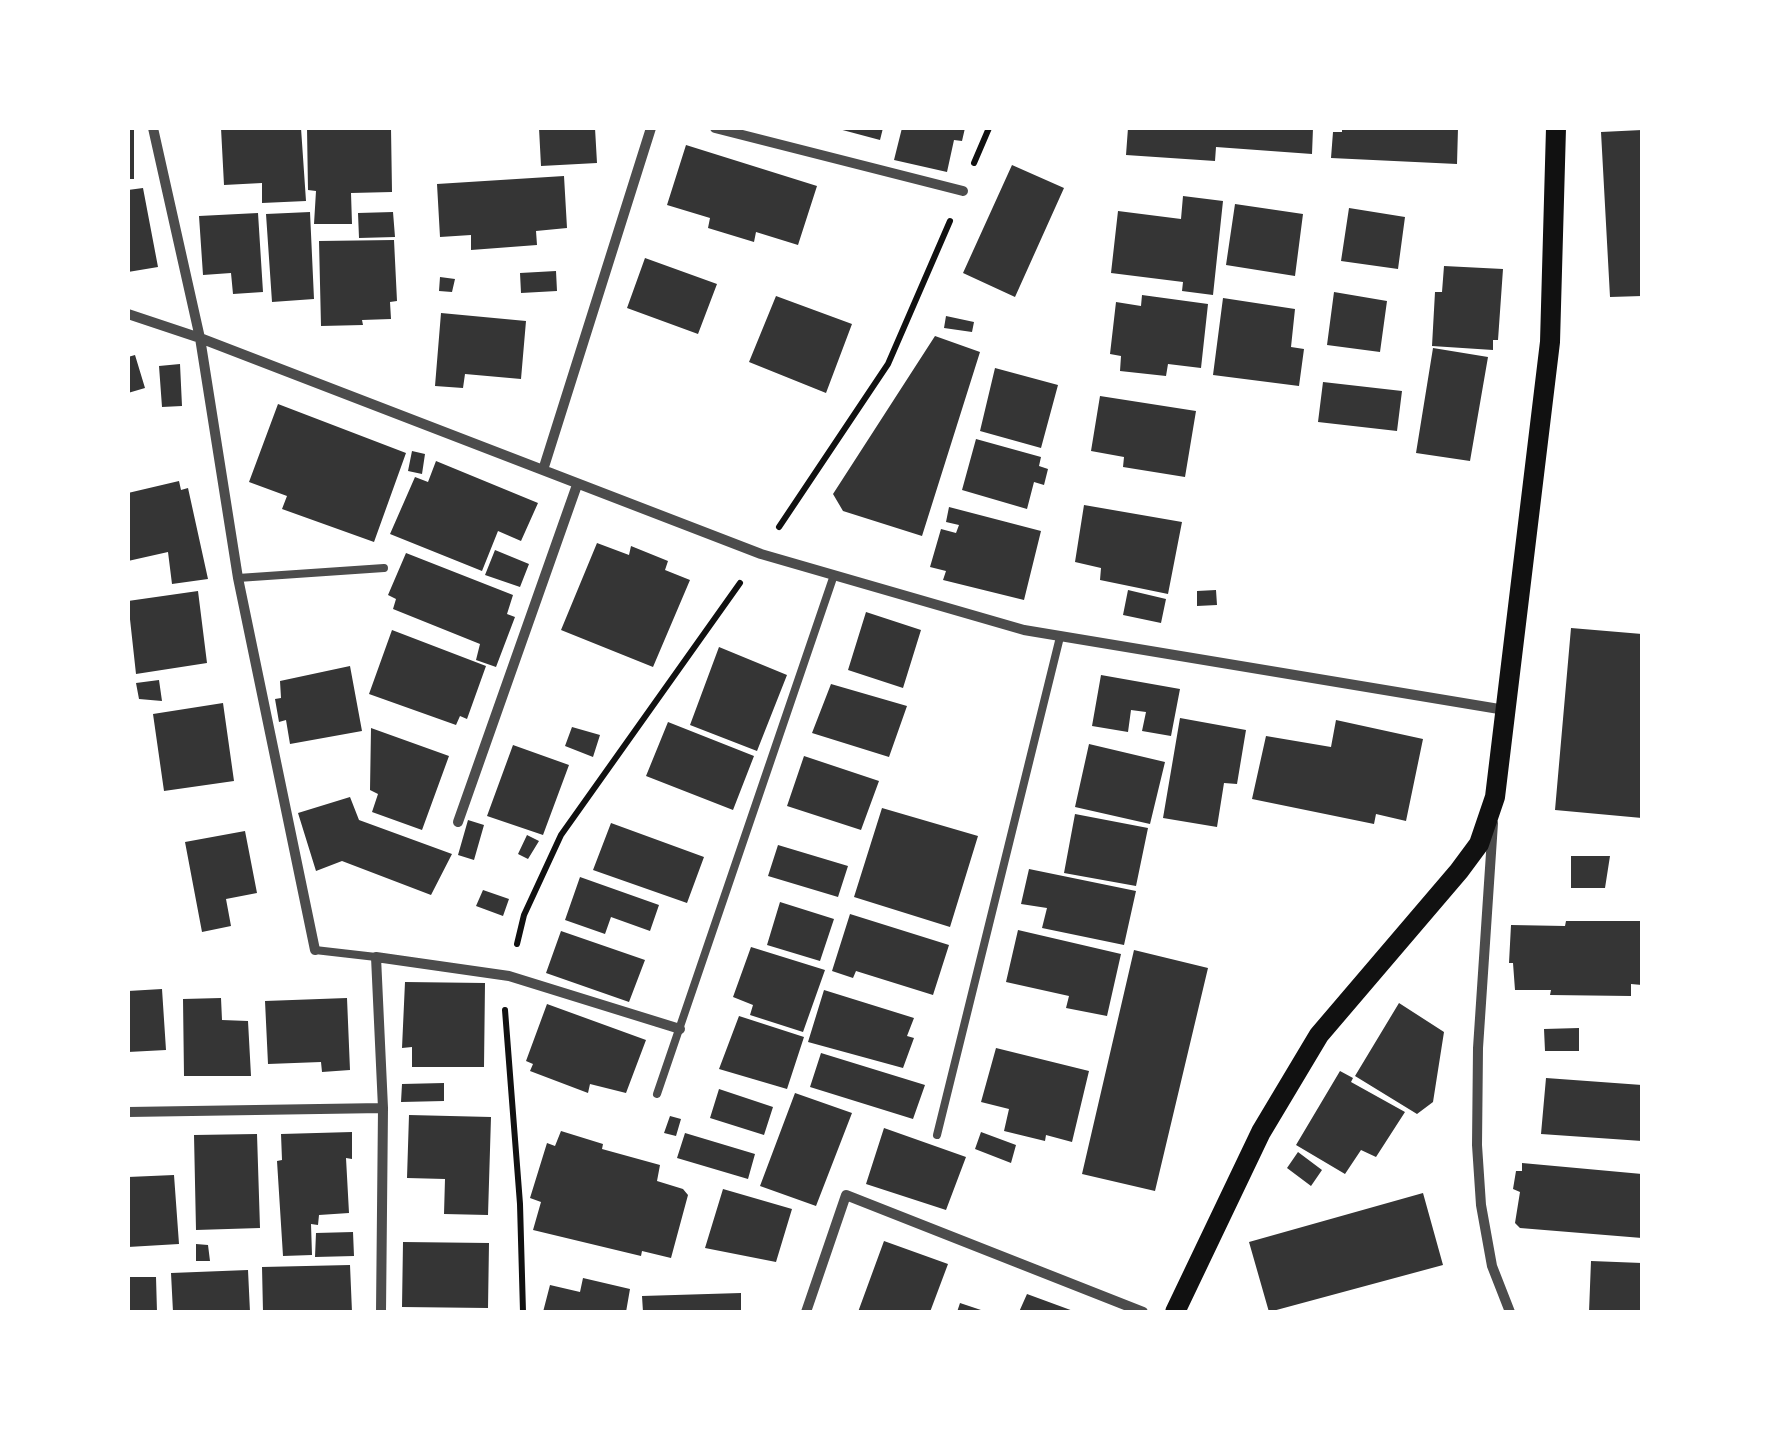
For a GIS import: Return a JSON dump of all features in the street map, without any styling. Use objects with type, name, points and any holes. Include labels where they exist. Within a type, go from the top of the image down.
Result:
[{"type":"main road","points":[[1175,1312],[1261,1132],[1319,1036],[1459,871],[1478,844],[1495,797],[1550,342],[1556,128]]},
{"type":"street","points":[[154,128],[200,338],[238,578],[316,950]]},
{"type":"street","points":[[543,470],[652,128]]},
{"type":"street","points":[[715,128],[963,192]]},
{"type":"street","points":[[128,314],[200,338],[761,554],[834,575],[1060,637],[1508,710]]},
{"type":"street","points":[[458,822],[577,485]]},
{"type":"street","points":[[1495,797],[1478,1048],[1477,1145],[1480,1205],[1492,1266],[1510,1312]]},
{"type":"street","points":[[380,1312],[383,1108],[376,957],[509,976],[680,1029]]},
{"type":"street","points":[[128,1112],[383,1108]]},
{"type":"street","points":[[806,1312],[846,1196],[1143,1312]]},
{"type":"lane","points":[[238,578],[384,568]]},
{"type":"lane","points":[[657,1094],[834,575]]},
{"type":"lane","points":[[937,1135],[1060,637]]},
{"type":"lane","points":[[316,950],[376,957]]},
{"type":"path","points":[[522,1312],[520,1204],[504,996],[524,915],[561,834],[761,554],[888,364],[989,128]]},
{"type":"building","points":[[128,128],[134,128],[134,179],[128,179]]},
{"type":"building","points":[[221,128],[301,128],[306,201],[262,203],[262,183],[224,185]]},
{"type":"building","points":[[307,128],[391,128],[392,192],[351,193],[352,224],[314,224],[316,191],[308,190]]},
{"type":"building","points":[[539,128],[595,128],[597,163],[541,166]]},
{"type":"building","points":[[835,128],[883,128],[880,140]]},
{"type":"building","points":[[902,128],[965,128],[962,141],[954,140],[947,172],[894,160]]},
{"type":"building","points":[[1128,128],[1313,128],[1312,154],[1216,147],[1215,161],[1126,155]]},
{"type":"building","points":[[1342,128],[1458,128],[1457,164],[1331,158],[1333,132],[1342,132]]},
{"type":"building","points":[[1642,130],[1642,296],[1610,297],[1601,132]]},
{"type":"building","points":[[686,145],[817,186],[798,245],[756,232],[754,242],[708,228],[710,218],[667,205]]},
{"type":"building","points":[[1012,165],[1064,188],[1015,297],[963,273]]},
{"type":"building","points":[[564,176],[567,228],[536,231],[537,245],[471,250],[471,235],[440,237],[437,184]]},
{"type":"building","points":[[143,188],[158,267],[128,272],[128,190]]},
{"type":"building","points":[[1183,196],[1223,201],[1213,295],[1182,291],[1183,282],[1111,273],[1118,211],[1181,219]]},
{"type":"building","points":[[1235,204],[1303,214],[1295,276],[1226,265]]},
{"type":"building","points":[[1349,208],[1405,217],[1398,269],[1341,261]]},
{"type":"building","points":[[310,212],[314,299],[272,302],[266,214]]},
{"type":"building","points":[[393,212],[395,237],[359,238],[358,213]]},
{"type":"building","points":[[258,213],[263,292],[233,294],[231,273],[203,275],[199,216]]},
{"type":"building","points":[[394,240],[397,301],[390,302],[391,319],[362,320],[363,325],[321,326],[319,241]]},
{"type":"building","points":[[645,258],[717,284],[698,334],[627,308]]},
{"type":"building","points":[[1444,266],[1503,269],[1498,340],[1493,340],[1493,350],[1432,346],[1435,292],[1442,292]]},
{"type":"building","points":[[556,271],[557,291],[521,293],[520,273]]},
{"type":"building","points":[[440,277],[455,279],[452,292],[439,291]]},
{"type":"building","points":[[1334,292],[1387,301],[1380,352],[1327,345]]},
{"type":"building","points":[[1142,295],[1208,304],[1201,368],[1168,364],[1166,376],[1120,371],[1121,356],[1110,354],[1116,302],[1141,306]]},
{"type":"building","points":[[776,296],[852,324],[826,393],[749,362]]},
{"type":"building","points":[[1223,298],[1295,309],[1291,347],[1304,349],[1299,386],[1213,375]]},
{"type":"building","points":[[441,313],[526,321],[521,379],[465,374],[463,388],[435,386]]},
{"type":"building","points":[[946,316],[974,322],[972,332],[944,328]]},
{"type":"building","points":[[935,336],[980,352],[922,536],[843,511],[833,494]]},
{"type":"building","points":[[1433,348],[1488,357],[1470,461],[1416,453]]},
{"type":"building","points":[[135,355],[145,388],[128,393],[128,357]]},
{"type":"building","points":[[180,364],[182,406],[162,407],[159,366]]},
{"type":"building","points":[[995,368],[1058,385],[1041,448],[980,431]]},
{"type":"building","points":[[1323,382],[1402,391],[1397,431],[1318,422]]},
{"type":"building","points":[[1100,396],[1196,411],[1185,477],[1123,467],[1124,457],[1091,451]]},
{"type":"building","points":[[278,404],[406,453],[374,542],[282,509],[287,496],[249,482]]},
{"type":"building","points":[[976,439],[1041,457],[1039,466],[1048,469],[1044,485],[1034,482],[1027,509],[962,490]]},
{"type":"building","points":[[412,451],[425,454],[422,474],[408,471]]},
{"type":"building","points":[[436,461],[538,503],[521,541],[498,531],[482,571],[390,534],[415,477],[428,482]]},
{"type":"building","points":[[179,481],[181,490],[188,488],[208,579],[172,584],[168,552],[128,561],[128,493]]},
{"type":"building","points":[[1084,505],[1182,522],[1168,594],[1100,580],[1101,568],[1075,562]]},
{"type":"building","points":[[949,507],[1041,531],[1024,600],[943,580],[946,571],[930,567],[941,529],[956,533],[959,525],[946,522]]},
{"type":"building","points":[[597,543],[629,555],[631,546],[668,561],[665,570],[690,580],[653,667],[561,630]]},
{"type":"building","points":[[495,550],[529,564],[520,587],[485,575]]},
{"type":"building","points":[[406,553],[513,595],[507,614],[515,617],[496,667],[476,660],[480,644],[393,609],[396,599],[388,595]]},
{"type":"building","points":[[1128,590],[1166,599],[1161,623],[1123,615]]},
{"type":"building","points":[[1216,590],[1217,605],[1197,606],[1197,591]]},
{"type":"building","points":[[198,591],[207,663],[136,674],[128,601]]},
{"type":"building","points":[[866,612],[921,630],[903,688],[848,670]]},
{"type":"building","points":[[1571,628],[1642,634],[1642,818],[1555,810]]},
{"type":"building","points":[[392,630],[486,666],[467,719],[460,716],[456,725],[369,694]]},
{"type":"building","points":[[719,647],[787,675],[757,751],[690,725]]},
{"type":"building","points":[[350,666],[362,731],[290,744],[286,720],[279,722],[275,699],[281,698],[280,681]]},
{"type":"building","points":[[1101,675],[1180,689],[1171,736],[1142,731],[1146,712],[1131,710],[1128,732],[1092,726]]},
{"type":"building","points":[[159,680],[162,701],[139,699],[136,683]]},
{"type":"building","points":[[831,684],[907,706],[889,757],[812,733]]},
{"type":"building","points":[[223,703],[234,781],[164,791],[153,714]]},
{"type":"building","points":[[1180,718],[1246,730],[1237,784],[1224,783],[1217,827],[1163,818]]},
{"type":"building","points":[[1336,720],[1423,739],[1406,821],[1376,814],[1374,824],[1252,799],[1266,736],[1331,747]]},
{"type":"building","points":[[668,722],[754,756],[733,810],[646,776]]},
{"type":"building","points":[[572,727],[600,735],[593,757],[565,746]]},
{"type":"building","points":[[371,728],[449,756],[422,830],[372,812],[378,794],[370,790]]},
{"type":"building","points":[[1089,744],[1165,762],[1150,824],[1075,807]]},
{"type":"building","points":[[513,745],[569,765],[543,835],[487,816]]},
{"type":"building","points":[[804,756],[879,781],[861,830],[787,806]]},
{"type":"building","points":[[350,797],[359,820],[452,854],[431,895],[342,861],[316,871],[298,813]]},
{"type":"building","points":[[882,808],[978,836],[950,927],[854,897]]},
{"type":"building","points":[[1075,814],[1148,828],[1136,886],[1064,873]]},
{"type":"building","points":[[468,820],[484,825],[474,860],[458,855]]},
{"type":"building","points":[[611,823],[704,857],[687,903],[593,870]]},
{"type":"building","points":[[245,831],[257,893],[226,899],[231,926],[202,932],[185,842]]},
{"type":"building","points":[[527,835],[539,841],[528,859],[518,854]]},
{"type":"building","points":[[778,845],[848,866],[838,897],[768,876]]},
{"type":"building","points":[[1571,856],[1610,856],[1605,888],[1571,888]]},
{"type":"building","points":[[1029,869],[1136,891],[1124,945],[1042,928],[1047,908],[1021,904]]},
{"type":"building","points":[[580,877],[659,905],[650,931],[611,917],[605,934],[565,920]]},
{"type":"building","points":[[483,890],[509,899],[503,916],[476,906]]},
{"type":"building","points":[[780,902],[834,919],[820,961],[767,945]]},
{"type":"building","points":[[850,914],[949,945],[933,995],[856,971],[853,978],[832,971]]},
{"type":"building","points":[[1566,921],[1642,921],[1642,985],[1631,984],[1631,996],[1550,995],[1551,990],[1515,990],[1513,963],[1509,963],[1511,925],[1565,926]]},
{"type":"building","points":[[1018,930],[1121,954],[1107,1016],[1066,1008],[1069,996],[1006,982]]},
{"type":"building","points":[[561,931],[645,960],[629,1002],[546,973]]},
{"type":"building","points":[[751,947],[825,970],[803,1032],[750,1015],[753,1005],[733,997]]},
{"type":"building","points":[[1134,950],[1208,968],[1155,1191],[1082,1174]]},
{"type":"building","points":[[405,982],[485,983],[484,1067],[412,1067],[412,1047],[402,1048]]},
{"type":"building","points":[[162,989],[166,1050],[128,1052],[128,991]]},
{"type":"building","points":[[824,990],[914,1018],[907,1036],[914,1038],[903,1068],[808,1042]]},
{"type":"building","points":[[221,998],[222,1020],[248,1021],[251,1076],[184,1076],[183,999]]},
{"type":"building","points":[[347,998],[350,1070],[322,1072],[321,1062],[268,1064],[265,1001]]},
{"type":"building","points":[[1399,1003],[1444,1032],[1433,1102],[1417,1114],[1355,1076]]},
{"type":"building","points":[[547,1004],[646,1040],[626,1093],[590,1084],[588,1093],[530,1071],[533,1064],[526,1061]]},
{"type":"building","points":[[739,1016],[804,1037],[787,1089],[719,1069]]},
{"type":"building","points":[[1579,1028],[1579,1051],[1545,1051],[1544,1029]]},
{"type":"building","points":[[996,1048],[1089,1071],[1072,1142],[1046,1135],[1045,1141],[1004,1131],[1009,1109],[981,1102]]},
{"type":"building","points":[[821,1053],[925,1085],[913,1119],[810,1087]]},
{"type":"building","points":[[1340,1071],[1353,1078],[1351,1082],[1405,1112],[1376,1157],[1361,1150],[1345,1174],[1296,1145]]},
{"type":"building","points":[[1546,1078],[1642,1085],[1642,1141],[1541,1134]]},
{"type":"building","points":[[444,1083],[444,1101],[401,1102],[402,1084]]},
{"type":"building","points":[[719,1089],[773,1107],[764,1135],[710,1118]]},
{"type":"building","points":[[795,1093],[852,1113],[816,1206],[760,1186]]},
{"type":"building","points":[[409,1115],[491,1117],[488,1215],[444,1214],[445,1179],[407,1178]]},
{"type":"building","points":[[670,1116],[681,1119],[676,1136],[664,1133]]},
{"type":"building","points":[[884,1128],[966,1157],[946,1210],[866,1184]]},
{"type":"building","points":[[561,1131],[603,1144],[602,1149],[660,1165],[657,1181],[683,1189],[688,1195],[671,1258],[642,1251],[641,1256],[533,1230],[541,1202],[530,1198],[547,1143],[555,1146]]},
{"type":"building","points":[[352,1132],[352,1159],[346,1158],[349,1213],[319,1215],[318,1225],[311,1224],[312,1255],[283,1256],[277,1161],[282,1160],[281,1134]]},
{"type":"building","points":[[981,1132],[1016,1145],[1011,1163],[975,1149]]},
{"type":"building","points":[[685,1133],[755,1154],[748,1179],[677,1158]]},
{"type":"building","points":[[257,1134],[260,1228],[196,1230],[194,1135]]},
{"type":"building","points":[[1298,1152],[1322,1170],[1311,1186],[1287,1168]]},
{"type":"building","points":[[1522,1163],[1642,1174],[1642,1238],[1520,1228],[1515,1223],[1520,1192],[1513,1189],[1516,1171],[1522,1171]]},
{"type":"building","points":[[174,1175],[179,1244],[128,1247],[128,1177]]},
{"type":"building","points":[[723,1189],[792,1209],[776,1262],[705,1248]]},
{"type":"building","points":[[1423,1193],[1443,1265],[1269,1312],[1249,1242]]},
{"type":"building","points":[[353,1232],[354,1256],[315,1257],[316,1233]]},
{"type":"building","points":[[884,1241],[948,1264],[930,1312],[858,1312]]},
{"type":"building","points":[[403,1242],[489,1243],[488,1308],[402,1307]]},
{"type":"building","points":[[196,1244],[208,1245],[210,1261],[196,1261]]},
{"type":"building","points":[[1591,1261],[1642,1263],[1642,1312],[1589,1312]]},
{"type":"building","points":[[350,1265],[352,1312],[263,1312],[262,1267]]},
{"type":"building","points":[[248,1270],[250,1312],[173,1312],[171,1273]]},
{"type":"building","points":[[128,1277],[156,1277],[157,1312],[128,1312]]},
{"type":"building","points":[[583,1278],[630,1289],[626,1312],[543,1312],[550,1285],[580,1292]]},
{"type":"building","points":[[741,1293],[741,1312],[643,1312],[642,1296]]},
{"type":"building","points":[[1027,1294],[1076,1312],[1019,1312]]},
{"type":"building","points":[[960,1303],[987,1312],[957,1312]]}]
